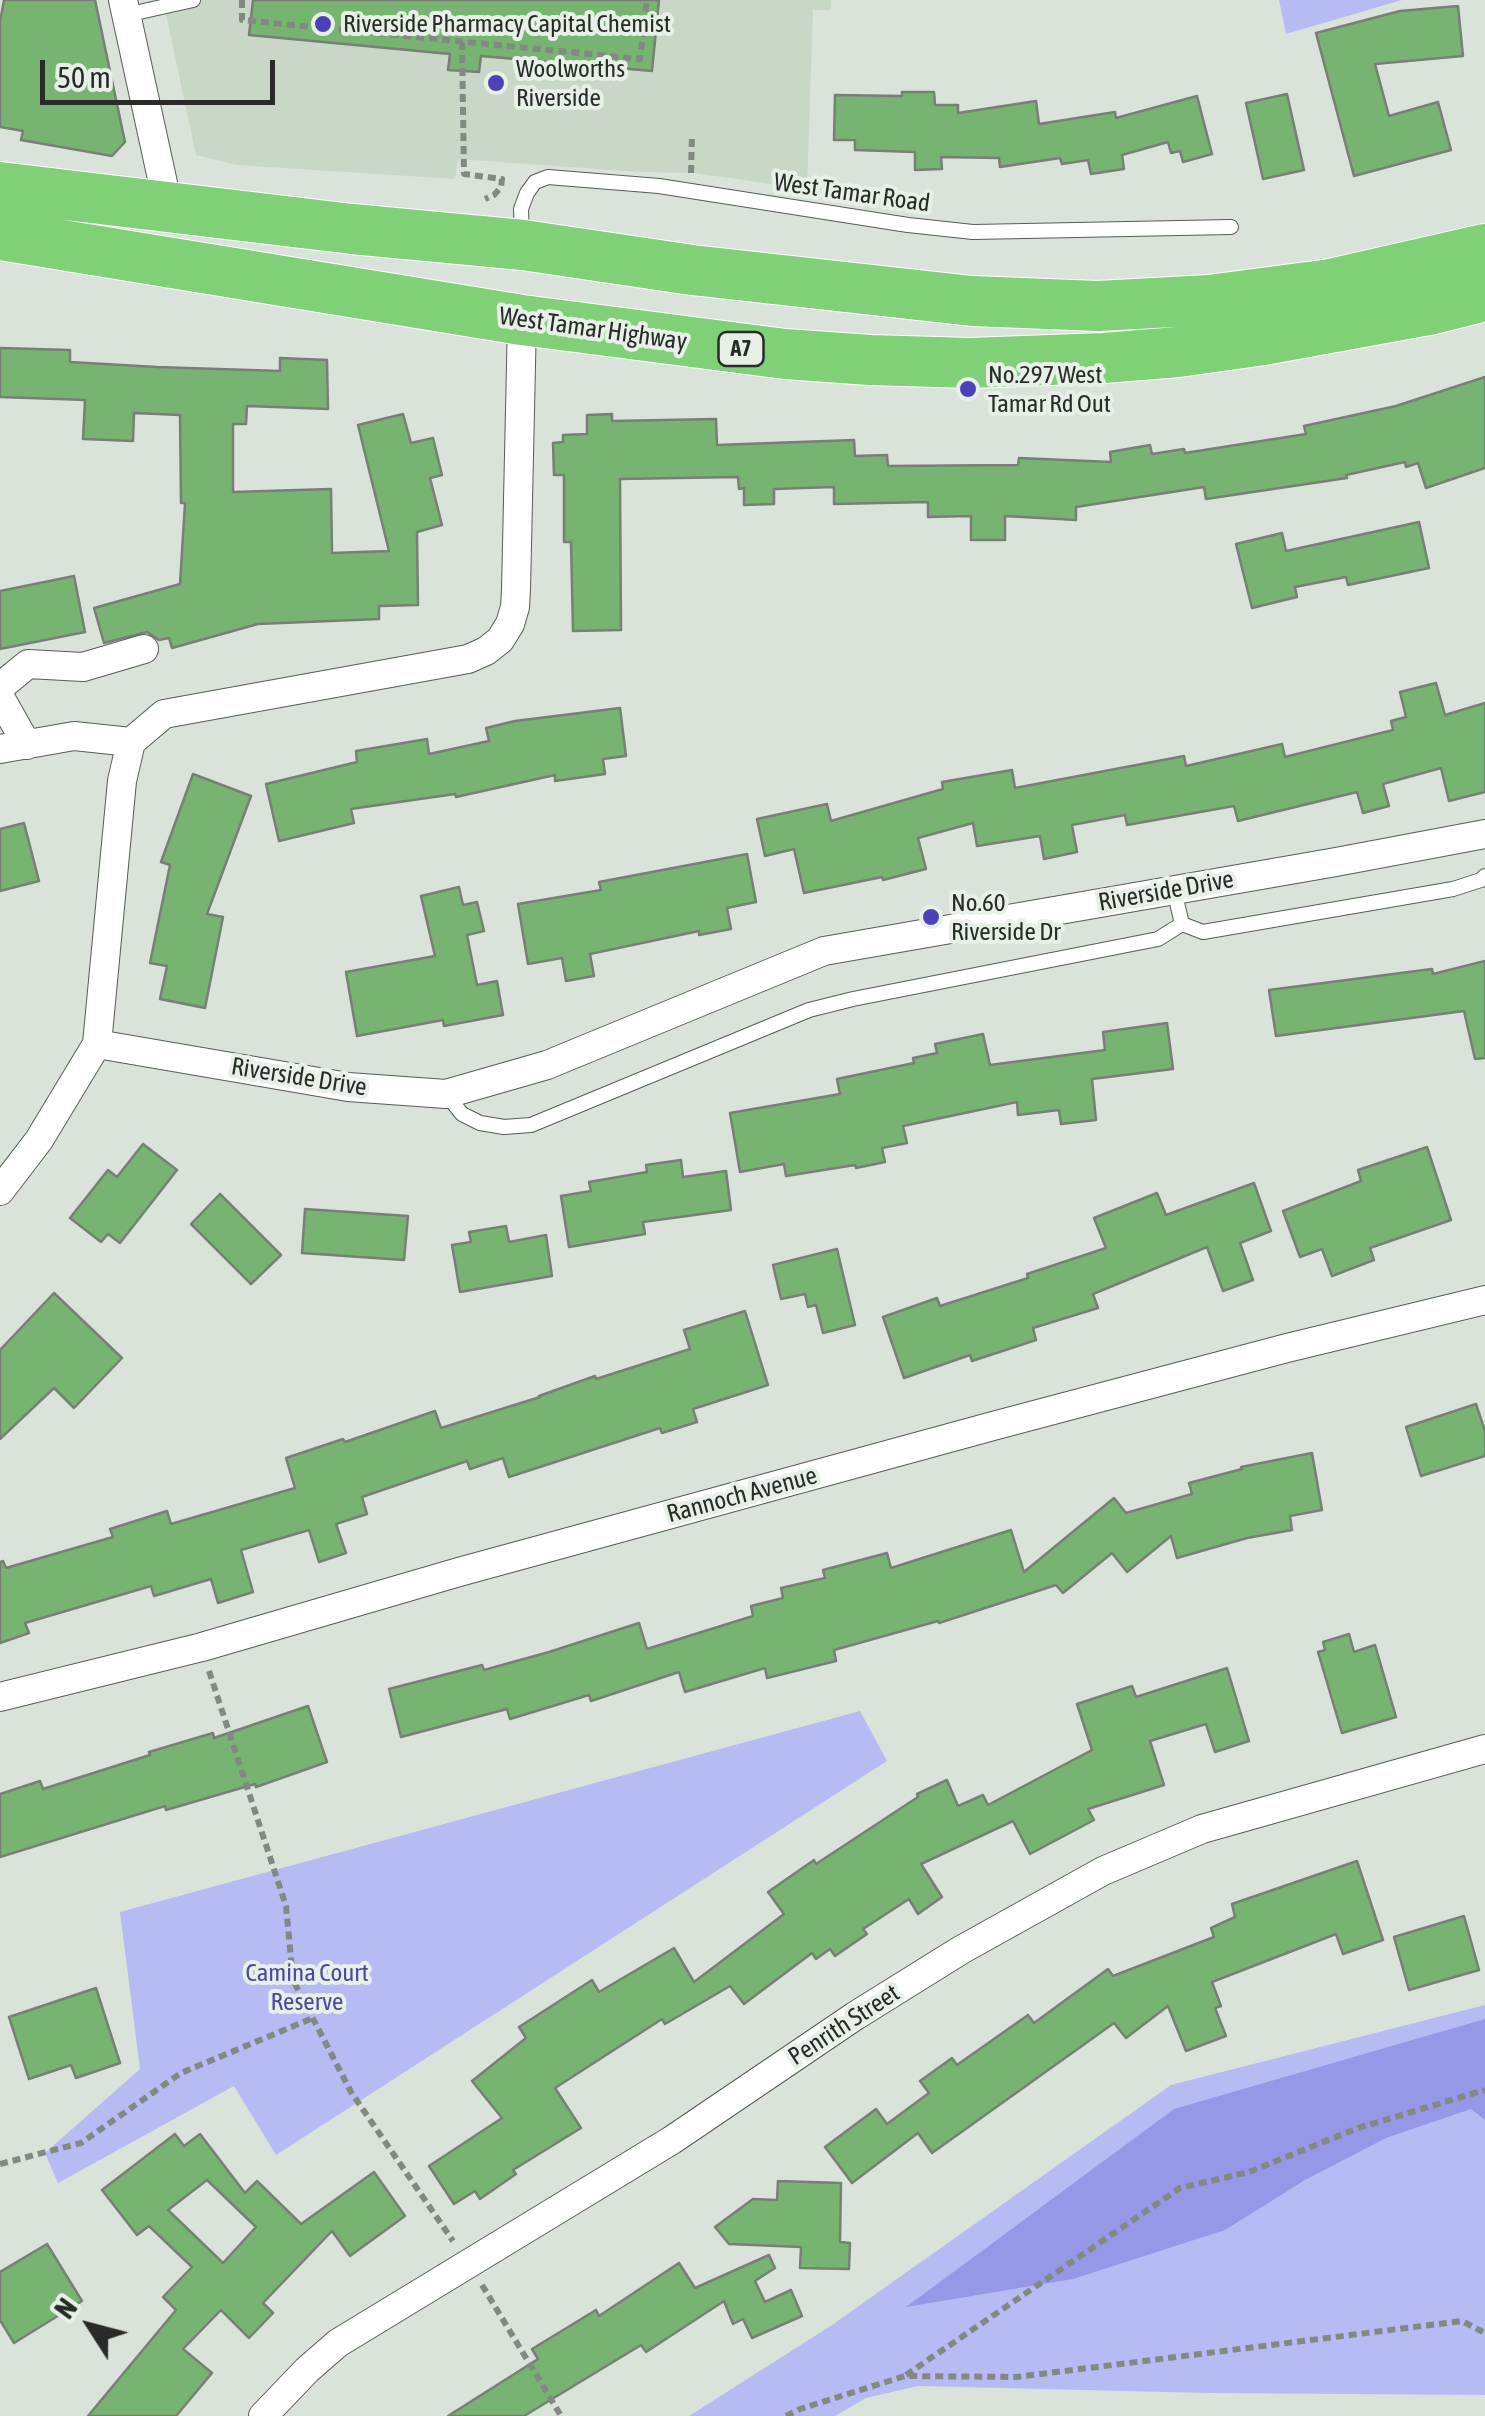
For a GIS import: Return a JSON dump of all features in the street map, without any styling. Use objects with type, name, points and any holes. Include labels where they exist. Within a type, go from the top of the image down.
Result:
[{"type":"highway","points":[[0,187],[523,245],[692,270],[972,301],[1098,306],[1208,300],[1331,284],[1485,249]]},
{"type":"highway","name":"West Tamar Highway","points":[[0,235],[522,320],[785,354],[870,360],[970,363],[1104,358],[1214,347],[1428,310],[1485,296]]},
{"type":"highway","points":[[522,320],[523,245]]},
{"type":"street","points":[[125,7],[168,206]]},
{"type":"street","points":[[0,1191],[38,1140],[97,1044],[122,781],[130,742],[164,714],[448,664],[486,651],[500,640],[510,624],[516,590],[522,320]]},
{"type":"street","points":[[0,686],[28,664],[83,667],[144,649]]},
{"type":"street","points":[[0,697],[13,747],[74,736],[130,742]]},
{"type":"street","name":"Riverside Drive","points":[[97,1044],[348,1087],[446,1094],[547,1065],[824,951],[1485,834]]},
{"type":"street","name":"Rannoch Avenue","points":[[0,1697],[202,1647],[993,1426],[1485,1300]]},
{"type":"street","name":"Penrith Street","points":[[263,2416],[338,2344],[672,2140],[855,2016],[1102,1871],[1202,1829],[1485,1748]]},
{"type":"lane","points":[[125,7],[194,0]]},
{"type":"lane","name":"West Tamar Road","points":[[523,245],[521,209],[535,182],[548,178],[659,186],[973,232],[1230,228]]},
{"type":"lane","points":[[1182,924],[1203,932],[1453,889],[1485,876]]},
{"type":"lane","points":[[1174,890],[1182,924]]},
{"type":"lane","points":[[446,1094],[462,1114],[480,1123],[504,1127],[530,1125],[809,1010],[1158,939],[1182,924]]},
{"type":"path","points":[[242,0],[242,20],[640,59],[647,0]]},
{"type":"path","points":[[462,42],[464,174],[502,179],[502,187],[486,199]]},
{"type":"path","points":[[690,180],[692,136]]},
{"type":"path","points":[[202,1647],[286,1906],[293,1980],[351,2092],[470,2265],[562,2416]]},
{"type":"path","points":[[0,2164],[81,2143],[181,2073],[313,2018]]},
{"type":"path","points":[[786,2416],[905,2376],[1180,2188],[1249,2172],[1358,2128],[1485,2090]]},
{"type":"path","points":[[905,2376],[1017,2377],[1462,2321],[1485,2333]]},
{"type":"shaded area","name":"Woolworths Riverside","points":[[163,0],[831,0],[831,10],[813,10],[807,189],[694,173],[458,159],[455,179],[237,165],[196,155]]},
{"type":"shaded area","points":[[1485,2019],[1485,2120],[1471,2109],[1386,2138],[1305,2180],[1225,2230],[1073,2279],[906,2307],[1174,2109]]},
{"type":"green space","points":[[1279,0],[1402,0],[1286,34]]},
{"type":"green space","name":"Camina Court Reserve","points":[[860,1711],[887,1761],[276,2155],[234,2086],[58,2183],[45,2153],[140,2069],[120,1912]]},
{"type":"green space","points":[[1485,2005],[1485,2395],[918,2386],[866,2398],[835,2416],[689,2416],[832,2325],[1171,2085]]},
{"type":"building","points":[[4,0],[95,0],[125,142],[112,156],[21,140],[23,131],[0,127],[0,22]]},
{"type":"building","points":[[253,0],[659,0],[652,71],[481,56],[479,72],[448,70],[450,54],[249,35]]},
{"type":"building","points":[[1458,6],[1463,56],[1375,64],[1389,116],[1438,102],[1451,150],[1354,176],[1316,33],[1400,11]]},
{"type":"building","points":[[902,92],[934,92],[935,105],[958,105],[958,113],[1036,101],[1039,124],[1115,112],[1116,118],[1197,96],[1212,154],[1183,162],[1180,151],[1171,153],[1168,142],[1122,155],[1124,169],[1091,174],[1088,160],[1062,164],[1060,158],[1000,167],[999,158],[941,157],[942,169],[915,170],[915,152],[855,150],[855,140],[834,140],[835,95],[902,96]]},
{"type":"building","points":[[1287,94],[1304,170],[1263,179],[1246,103]]},
{"type":"building","points":[[0,348],[70,350],[70,362],[157,367],[280,371],[280,358],[327,360],[328,409],[247,406],[246,424],[233,424],[233,492],[331,489],[332,553],[389,551],[358,425],[403,414],[411,443],[433,438],[442,475],[430,478],[442,525],[417,532],[418,605],[379,606],[379,619],[258,624],[172,648],[169,638],[159,640],[147,632],[104,643],[94,608],[180,584],[185,503],[181,503],[180,415],[134,413],[133,441],[83,439],[85,400],[0,397]]},
{"type":"building","points":[[1485,377],[1485,468],[1426,488],[1418,463],[1406,467],[1405,462],[1346,475],[1347,478],[1206,499],[1204,487],[1076,507],[1076,520],[1005,516],[1005,540],[971,540],[971,516],[928,517],[928,502],[834,504],[834,487],[774,489],[774,504],[744,505],[744,488],[739,489],[738,477],[620,479],[621,630],[573,631],[571,542],[564,542],[564,475],[554,475],[553,443],[563,442],[563,435],[587,434],[587,415],[612,414],[612,421],[716,419],[717,445],[854,440],[855,456],[887,455],[888,466],[1018,465],[1019,458],[1111,462],[1110,452],[1150,445],[1152,454],[1184,449],[1185,453],[1306,434],[1304,426],[1396,406]]},
{"type":"building","points":[[1419,522],[1429,568],[1348,585],[1346,577],[1295,587],[1297,597],[1252,608],[1236,544],[1282,533],[1286,551]]},
{"type":"building","points":[[74,576],[85,632],[0,649],[0,591]]},
{"type":"building","points":[[1436,683],[1445,715],[1485,703],[1485,792],[1449,801],[1441,768],[1383,784],[1389,806],[1363,813],[1357,792],[1238,821],[1234,806],[1127,825],[1125,815],[1072,825],[1077,852],[1044,859],[1040,836],[977,846],[973,823],[918,838],[926,869],[804,893],[794,849],[765,856],[757,819],[827,804],[831,821],[943,789],[942,782],[1012,770],[1015,788],[1184,756],[1186,766],[1282,744],[1285,757],[1393,730],[1391,721],[1406,717],[1400,692]]},
{"type":"building","points":[[620,708],[626,756],[603,759],[605,774],[555,781],[555,775],[456,797],[455,794],[351,809],[354,823],[279,841],[266,784],[357,762],[356,751],[427,739],[429,754],[489,741],[486,728],[515,721]]},
{"type":"building","points":[[193,774],[251,796],[207,914],[223,917],[205,1008],[160,999],[167,966],[150,963],[170,865],[161,862]]},
{"type":"building","points":[[24,823],[39,881],[0,891],[0,829]]},
{"type":"building","points":[[747,854],[756,902],[727,908],[731,929],[699,935],[699,931],[590,954],[594,976],[566,981],[562,958],[528,964],[518,904],[601,890],[599,882]]},
{"type":"building","points":[[459,887],[463,905],[477,902],[484,931],[467,935],[477,985],[497,981],[503,1015],[444,1026],[443,1020],[357,1036],[346,972],[435,956],[421,896]]},
{"type":"building","points":[[1485,961],[1485,1058],[1475,1059],[1464,1011],[1276,1036],[1269,990],[1432,969],[1433,974]]},
{"type":"building","points":[[1167,1023],[1173,1069],[1092,1079],[1096,1120],[1061,1124],[1059,1110],[1018,1115],[1017,1102],[903,1126],[907,1143],[882,1148],[885,1162],[786,1176],[784,1164],[740,1172],[730,1113],[840,1094],[837,1079],[914,1063],[913,1058],[937,1053],[935,1044],[983,1034],[990,1065],[1105,1050],[1103,1032]]},
{"type":"building","points":[[143,1144],[177,1170],[120,1243],[108,1234],[101,1242],[70,1218],[108,1170],[117,1177]]},
{"type":"building","points":[[1427,1147],[1451,1220],[1370,1248],[1374,1260],[1332,1276],[1322,1249],[1300,1257],[1283,1211],[1361,1181],[1358,1170]]},
{"type":"building","points":[[681,1160],[683,1177],[726,1171],[731,1210],[643,1222],[645,1234],[569,1247],[561,1196],[591,1191],[589,1182],[647,1172],[646,1165]]},
{"type":"building","points":[[1254,1183],[1271,1231],[1240,1243],[1253,1280],[1223,1291],[1207,1247],[1093,1294],[1098,1308],[1033,1328],[1036,1340],[972,1361],[970,1355],[904,1378],[883,1317],[937,1298],[940,1306],[1106,1248],[1094,1218],[1157,1193],[1166,1215]]},
{"type":"building","points":[[220,1194],[281,1255],[251,1284],[191,1224]]},
{"type":"building","points":[[305,1209],[408,1216],[404,1260],[302,1253]]},
{"type":"building","points":[[506,1226],[509,1242],[546,1235],[552,1276],[460,1292],[452,1245],[471,1242],[469,1232]]},
{"type":"building","points":[[837,1249],[855,1325],[823,1333],[816,1305],[808,1307],[805,1294],[781,1299],[773,1265]]},
{"type":"building","points":[[54,1293],[122,1358],[74,1408],[54,1388],[0,1439],[0,1350]]},
{"type":"building","points":[[745,1311],[768,1385],[693,1409],[697,1422],[662,1433],[660,1428],[509,1477],[503,1458],[470,1469],[467,1461],[362,1497],[367,1514],[336,1524],[346,1553],[319,1562],[309,1530],[241,1550],[253,1592],[218,1603],[211,1579],[154,1596],[151,1586],[25,1623],[29,1633],[0,1643],[0,1562],[6,1568],[113,1537],[110,1529],[167,1511],[171,1524],[295,1488],[286,1458],[435,1411],[441,1428],[690,1349],[684,1330]]},
{"type":"building","points":[[1476,1404],[1485,1431],[1485,1456],[1421,1476],[1406,1427]]},
{"type":"building","points":[[1312,1453],[1322,1510],[1290,1516],[1292,1530],[1177,1558],[1171,1536],[1127,1572],[1112,1553],[1063,1593],[1056,1585],[939,1623],[834,1650],[836,1661],[767,1678],[765,1668],[685,1692],[679,1672],[591,1701],[589,1695],[510,1719],[507,1709],[401,1737],[389,1689],[482,1665],[484,1670],[639,1623],[647,1649],[753,1616],[751,1606],[783,1598],[781,1588],[825,1578],[823,1570],[887,1553],[891,1568],[1011,1530],[1024,1572],[1114,1498],[1126,1513],[1192,1494],[1189,1483],[1241,1467]]},
{"type":"building","points":[[1349,1634],[1354,1652],[1375,1645],[1396,1717],[1342,1733],[1318,1652],[1325,1650],[1323,1642]]},
{"type":"building","points":[[1227,1668],[1249,1741],[1215,1752],[1206,1724],[1150,1741],[1164,1785],[1088,1809],[1094,1820],[1030,1854],[1013,1821],[921,1864],[942,1897],[918,1914],[909,1899],[863,1929],[867,1934],[835,1956],[830,1949],[816,1959],[812,1953],[744,2004],[730,1986],[665,2024],[662,2019],[555,2088],[581,2128],[513,2170],[516,2174],[480,2199],[475,2191],[454,2204],[429,2166],[502,2118],[472,2081],[526,2038],[519,2027],[592,1980],[599,1992],[674,1948],[694,1982],[784,1914],[768,1892],[918,1797],[917,1794],[947,1780],[958,1806],[983,1795],[988,1805],[1092,1750],[1077,1704],[1132,1686],[1136,1697]]},
{"type":"building","points":[[308,1706],[327,1762],[256,1787],[255,1784],[166,1810],[165,1806],[0,1857],[0,1794],[40,1781],[43,1789],[150,1755],[149,1752],[213,1733],[214,1738]]},
{"type":"building","points":[[1357,1861],[1383,1940],[1343,1954],[1336,1934],[1212,1982],[1221,2006],[1215,2008],[1226,2036],[1186,2051],[1168,2006],[1126,2038],[1114,2023],[932,2153],[918,2133],[852,2183],[825,2147],[876,2109],[887,2124],[929,2093],[920,2081],[952,2058],[957,2065],[1028,2015],[1034,2023],[1108,1969],[1113,1976],[1214,1937],[1211,1928],[1235,1917],[1232,1904]]},
{"type":"building","points":[[1464,1916],[1479,1970],[1409,1990],[1394,1937]]},
{"type":"building","points":[[96,1988],[120,2063],[76,2078],[71,2065],[29,2079],[9,2017]]},
{"type":"building","points":[[175,2134],[184,2146],[200,2134],[245,2193],[257,2181],[301,2224],[374,2172],[405,2216],[350,2256],[332,2231],[263,2303],[273,2313],[249,2338],[221,2310],[183,2349],[212,2373],[176,2416],[88,2416],[176,2310],[163,2297],[192,2267],[149,2226],[137,2235],[102,2190]],"holes":[[[207,2180],[256,2227],[223,2263],[168,2210]]]},
{"type":"building","points":[[778,2181],[841,2183],[840,2242],[850,2243],[849,2269],[800,2268],[801,2247],[729,2244],[715,2227],[753,2199],[777,2200]]},
{"type":"building","points":[[47,2244],[82,2301],[14,2343],[0,2320],[0,2272]]},
{"type":"building","points":[[769,2255],[775,2268],[755,2281],[765,2302],[791,2290],[802,2316],[752,2338],[743,2319],[733,2324],[724,2301],[646,2352],[641,2345],[524,2416],[448,2416],[538,2359],[532,2349],[596,2310],[599,2316],[679,2263],[695,2288]]},
{"type":"place","name":"Riverside Pharmacy Capital Chemist","points":[[323,24]]},
{"type":"place","name":"Woolworths Riverside","points":[[496,83]]},
{"type":"place","name":"No.297 West Tamar Rd Out","points":[[968,389]]},
{"type":"place","name":"No.60 Riverside Dr","points":[[931,917]]}]
